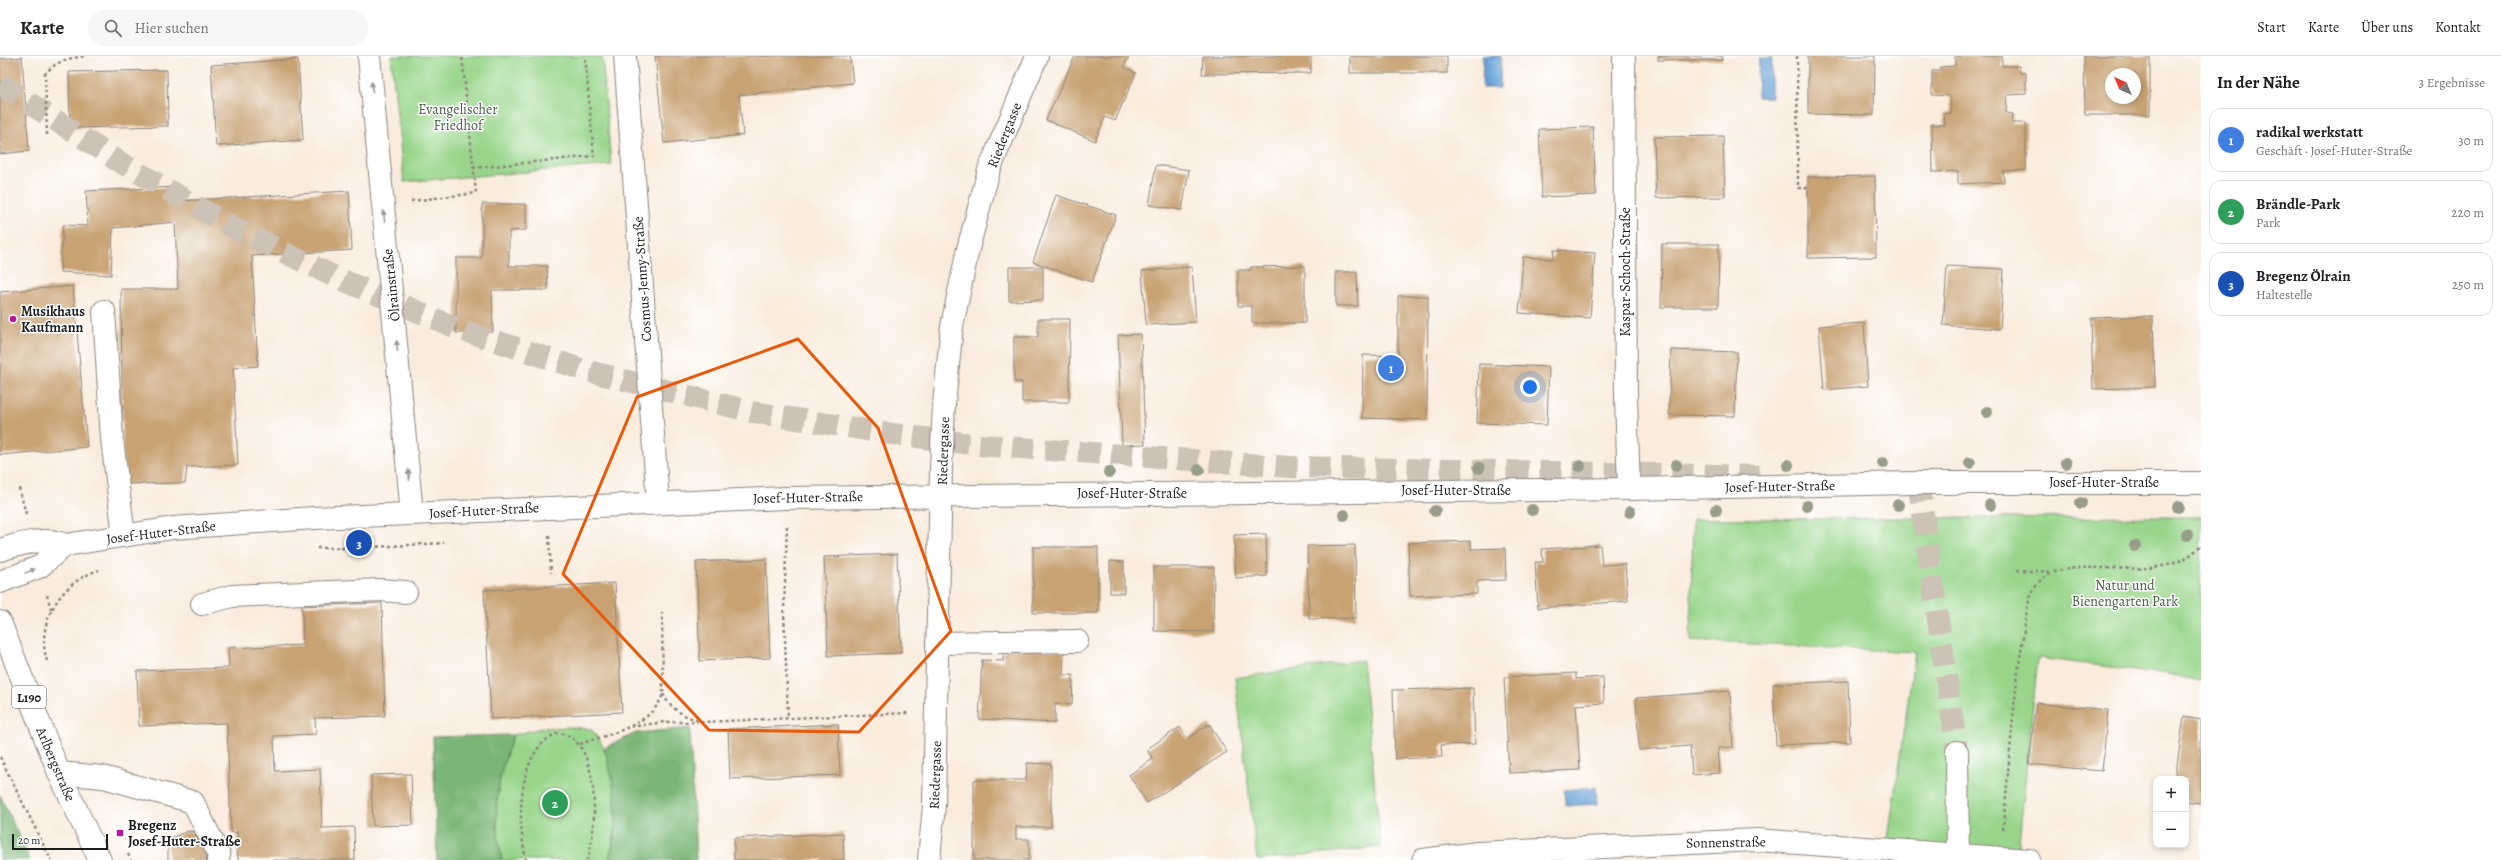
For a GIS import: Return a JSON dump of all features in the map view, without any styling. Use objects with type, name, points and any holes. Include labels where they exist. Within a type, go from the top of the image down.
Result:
[{"type":"street","name":"Ölrainstraße","points":[[369,56],[412,514]]},
{"type":"street","name":"Cosmus-Jenny-Straße","points":[[625,56],[658,502]]},
{"type":"street","name":"Riedergasse","points":[[929,860],[934,805],[944,404],[952,326],[968,249],[989,170],[1037,56]]},
{"type":"street","name":"Kaspar-Schoch-Straße","points":[[1624,56],[1626,376],[1629,489]]},
{"type":"street","points":[[104,311],[112,439],[124,536]]},
{"type":"street","name":"Josef-Huter-Straße","points":[[0,550],[33,542],[57,541],[65,545],[181,528],[314,518],[658,502],[786,498],[941,494],[1629,489],[1912,483],[2201,483]]},
{"type":"street","points":[[0,582],[39,567],[65,545]]},
{"type":"street","points":[[202,604],[232,596],[380,590],[406,592]]},
{"type":"street","name":"Arlbergstraße","points":[[0,622],[59,773],[100,860]]},
{"type":"street","points":[[937,643],[1077,641]]},
{"type":"street","points":[[1957,752],[1958,858]]},
{"type":"street","points":[[59,773],[102,777],[193,802],[219,855],[218,860]]},
{"type":"street","name":"Sonnenstraße","points":[[1423,860],[1478,853],[1757,840],[1958,858],[2030,860]]},
{"type":"path","points":[[47,134],[45,74],[53,64],[68,58],[87,56]]},
{"type":"path","points":[[383,205],[476,193],[462,56]]},
{"type":"path","points":[[473,168],[594,156],[585,56]]},
{"type":"path","points":[[1797,56],[1798,188],[1808,188]]},
{"type":"path","points":[[786,498],[788,559],[784,611],[788,718]]},
{"type":"path","points":[[549,536],[551,573]]},
{"type":"path","points":[[2017,570],[2037,573],[2168,566],[2182,562],[2193,555],[2201,545]]},
{"type":"path","points":[[315,548],[406,546]]},
{"type":"path","points":[[39,637],[44,636],[51,610],[66,588],[93,572],[107,568]]},
{"type":"path","points":[[2000,858],[2020,657],[2030,599],[2035,587],[2044,577],[2053,572]]},
{"type":"path","points":[[628,727],[654,710],[663,694],[662,612]]},
{"type":"path","points":[[663,694],[678,711],[702,722]]},
{"type":"path","points":[[580,744],[628,727],[648,724],[937,712]]},
{"type":"path","points":[[526,860],[521,805],[530,761],[544,739],[558,733],[572,737],[580,744],[588,763],[593,807],[592,844],[587,860]]},
{"type":"path","points":[[0,757],[51,860]]},
{"type":"highlighted area","points":[[798,339],[878,428],[951,631],[859,732],[709,730],[563,574],[637,397]]},
{"type":"green space","name":"Evangelischer Friedhof","points":[[391,56],[602,56],[611,165],[404,182]]},
{"type":"green space","name":"Natur und Bienengarten Park","points":[[2201,517],[2201,681],[2167,674],[2038,658],[2017,860],[1885,859],[1915,652],[1690,641],[1693,519]]},
{"type":"green space","points":[[1362,660],[1381,847],[1257,860],[1235,678]]},
{"type":"green space","points":[[573,727],[592,730],[603,746],[609,759],[614,788],[615,819],[612,848],[608,860],[502,860],[497,826],[497,797],[499,782],[513,735],[542,728]]},
{"type":"green space","points":[[690,728],[696,860],[608,860],[615,833],[616,819],[614,790],[604,748],[636,733]]},
{"type":"green space","points":[[513,735],[499,782],[497,797],[497,826],[502,860],[437,860],[433,737]]},
{"type":"green space","points":[[0,795],[30,860],[0,860]]},
{"type":"water","points":[[1483,56],[1501,56],[1500,88],[1482,88]]},
{"type":"water","points":[[1759,58],[1772,58],[1771,97],[1757,97]]},
{"type":"water","points":[[1596,787],[1597,804],[1565,806],[1564,790]]},
{"type":"building","points":[[655,56],[850,56],[853,83],[739,95],[743,135],[664,143]]},
{"type":"building","points":[[1075,56],[1129,56],[1124,67],[1136,73],[1115,121],[1105,117],[1095,141],[1046,120]]},
{"type":"building","points":[[1203,56],[1311,56],[1311,73],[1202,74]]},
{"type":"building","points":[[1350,56],[1447,56],[1447,73],[1350,73]]},
{"type":"building","points":[[1658,56],[1722,56],[1722,60],[1658,60]]},
{"type":"building","points":[[1808,56],[1875,56],[1874,115],[1808,114]]},
{"type":"building","points":[[1955,56],[2002,56],[2002,66],[2019,66],[2020,73],[2026,73],[2026,94],[2007,95],[2006,113],[2013,114],[2012,123],[2026,123],[2026,170],[2003,171],[2004,182],[1958,184],[1958,171],[1933,172],[1932,124],[1945,125],[1944,114],[1951,113],[1950,96],[1932,95],[1932,71],[1940,71],[1940,67],[1955,66]]},
{"type":"building","points":[[2084,56],[2150,56],[2150,115],[2085,115]]},
{"type":"building","points":[[22,57],[29,151],[0,154],[0,59]]},
{"type":"building","points":[[298,59],[303,140],[216,146],[211,65]]},
{"type":"building","points":[[167,70],[168,126],[70,128],[69,72]]},
{"type":"building","points":[[1593,127],[1596,195],[1542,197],[1539,129]]},
{"type":"building","points":[[1723,136],[1725,197],[1656,198],[1654,137]]},
{"type":"building","points":[[1156,165],[1189,170],[1182,210],[1149,205]]},
{"type":"building","points":[[1875,176],[1876,257],[1808,258],[1808,177]]},
{"type":"building","points":[[178,187],[178,201],[349,191],[352,250],[252,256],[258,366],[233,368],[238,465],[187,467],[185,483],[123,484],[121,289],[178,289],[175,222],[113,228],[111,275],[60,272],[63,225],[88,226],[86,191]]},
{"type":"building","points":[[1056,195],[1116,215],[1092,282],[1033,262]]},
{"type":"building","points":[[482,204],[526,204],[526,230],[509,231],[509,266],[547,266],[548,290],[492,290],[493,332],[456,333],[456,258],[482,258]]},
{"type":"building","points":[[1662,244],[1719,244],[1718,307],[1661,307]]},
{"type":"building","points":[[1554,250],[1595,253],[1590,318],[1519,313],[1523,257],[1553,259]]},
{"type":"building","points":[[1305,266],[1305,323],[1252,323],[1252,306],[1238,306],[1238,270],[1251,270],[1251,267]]},
{"type":"building","points":[[1947,266],[2004,269],[2000,329],[1943,325]]},
{"type":"building","points":[[1009,267],[1043,267],[1043,300],[1009,301]]},
{"type":"building","points":[[1192,267],[1196,322],[1146,325],[1142,271]]},
{"type":"building","points":[[1336,272],[1357,272],[1358,306],[1336,306]]},
{"type":"building","points":[[73,286],[87,447],[0,455],[0,292]]},
{"type":"building","points":[[1398,296],[1428,296],[1427,420],[1362,418],[1363,355],[1398,356]]},
{"type":"building","points":[[2153,316],[2155,387],[2093,389],[2091,318]]},
{"type":"building","points":[[1038,319],[1070,319],[1069,402],[1022,402],[1022,382],[1014,382],[1014,337],[1038,337]]},
{"type":"building","points":[[1864,323],[1868,386],[1824,390],[1819,326]]},
{"type":"building","points":[[1141,334],[1145,444],[1122,445],[1118,335]]},
{"type":"building","points":[[1671,350],[1737,352],[1735,416],[1669,415]]},
{"type":"building","points":[[1479,364],[1549,367],[1547,425],[1477,423]]},
{"type":"building","points":[[1266,534],[1267,576],[1236,578],[1234,535]]},
{"type":"building","points":[[1471,541],[1471,549],[1505,548],[1506,580],[1477,581],[1477,594],[1410,596],[1408,543]]},
{"type":"building","points":[[1355,545],[1356,618],[1309,619],[1307,546]]},
{"type":"building","points":[[1600,545],[1602,565],[1625,564],[1628,601],[1538,608],[1535,562],[1543,562],[1542,549]]},
{"type":"building","points":[[1033,547],[1098,547],[1098,613],[1033,613]]},
{"type":"building","points":[[897,554],[901,653],[828,656],[824,557]]},
{"type":"building","points":[[766,559],[770,658],[700,661],[696,562]]},
{"type":"building","points":[[1110,561],[1124,562],[1124,593],[1110,593]]},
{"type":"building","points":[[1154,567],[1214,567],[1213,632],[1154,631]]},
{"type":"building","points":[[615,583],[622,712],[491,719],[484,590]]},
{"type":"building","points":[[382,603],[385,716],[315,718],[316,734],[274,736],[275,771],[320,769],[322,828],[354,827],[355,860],[238,860],[237,832],[231,833],[227,723],[139,726],[137,671],[229,668],[228,648],[303,645],[302,606]]},
{"type":"building","points":[[1004,648],[1064,651],[1063,675],[1073,675],[1072,705],[1055,704],[1055,723],[979,719],[982,660],[1003,661]]},
{"type":"building","points":[[1576,673],[1576,679],[1603,677],[1604,703],[1576,705],[1580,770],[1509,773],[1504,677]]},
{"type":"building","points":[[1848,681],[1850,742],[1776,745],[1773,684]]},
{"type":"building","points":[[1473,688],[1475,744],[1441,745],[1442,757],[1395,759],[1393,690]]},
{"type":"building","points":[[1730,691],[1733,747],[1718,748],[1720,773],[1692,775],[1690,746],[1639,750],[1636,698]]},
{"type":"building","points":[[2036,703],[2108,710],[2102,771],[2029,764]]},
{"type":"building","points":[[2184,717],[2201,720],[2201,804],[2189,802],[2189,776],[2175,776]]},
{"type":"building","points":[[838,724],[840,775],[730,779],[728,729]]},
{"type":"building","points":[[1209,724],[1227,752],[1147,803],[1129,775],[1153,759],[1147,749],[1180,727],[1187,739]]},
{"type":"building","points":[[1027,763],[1051,764],[1051,827],[1016,827],[1016,839],[1029,839],[1029,860],[974,860],[974,780],[1026,780]]},
{"type":"building","points":[[411,774],[413,825],[373,826],[371,775]]},
{"type":"building","points":[[188,831],[196,832],[210,851],[209,860],[168,860],[168,844],[173,837]]},
{"type":"building","points":[[843,833],[844,860],[734,860],[734,838]]},
{"type":"tunnel","points":[[0,84],[118,161],[234,228],[333,276],[459,329],[584,370],[753,412],[885,433],[979,445],[1290,467],[1764,476]]},
{"type":"tunnel","points":[[1918,480],[1957,752]]},
{"type":"place","name":"Musikhaus Kaufmann","points":[[13,319]]},
{"type":"place","name":"radikal werkstatt","points":[[1391,368]]},
{"type":"place","name":"Bregenz Ölrain","points":[[359,543]]},
{"type":"place","name":"Brändle-Park","points":[[555,803]]},
{"type":"place","name":"Bregenz Josef-Huter-Straße","points":[[120,833]]}]
